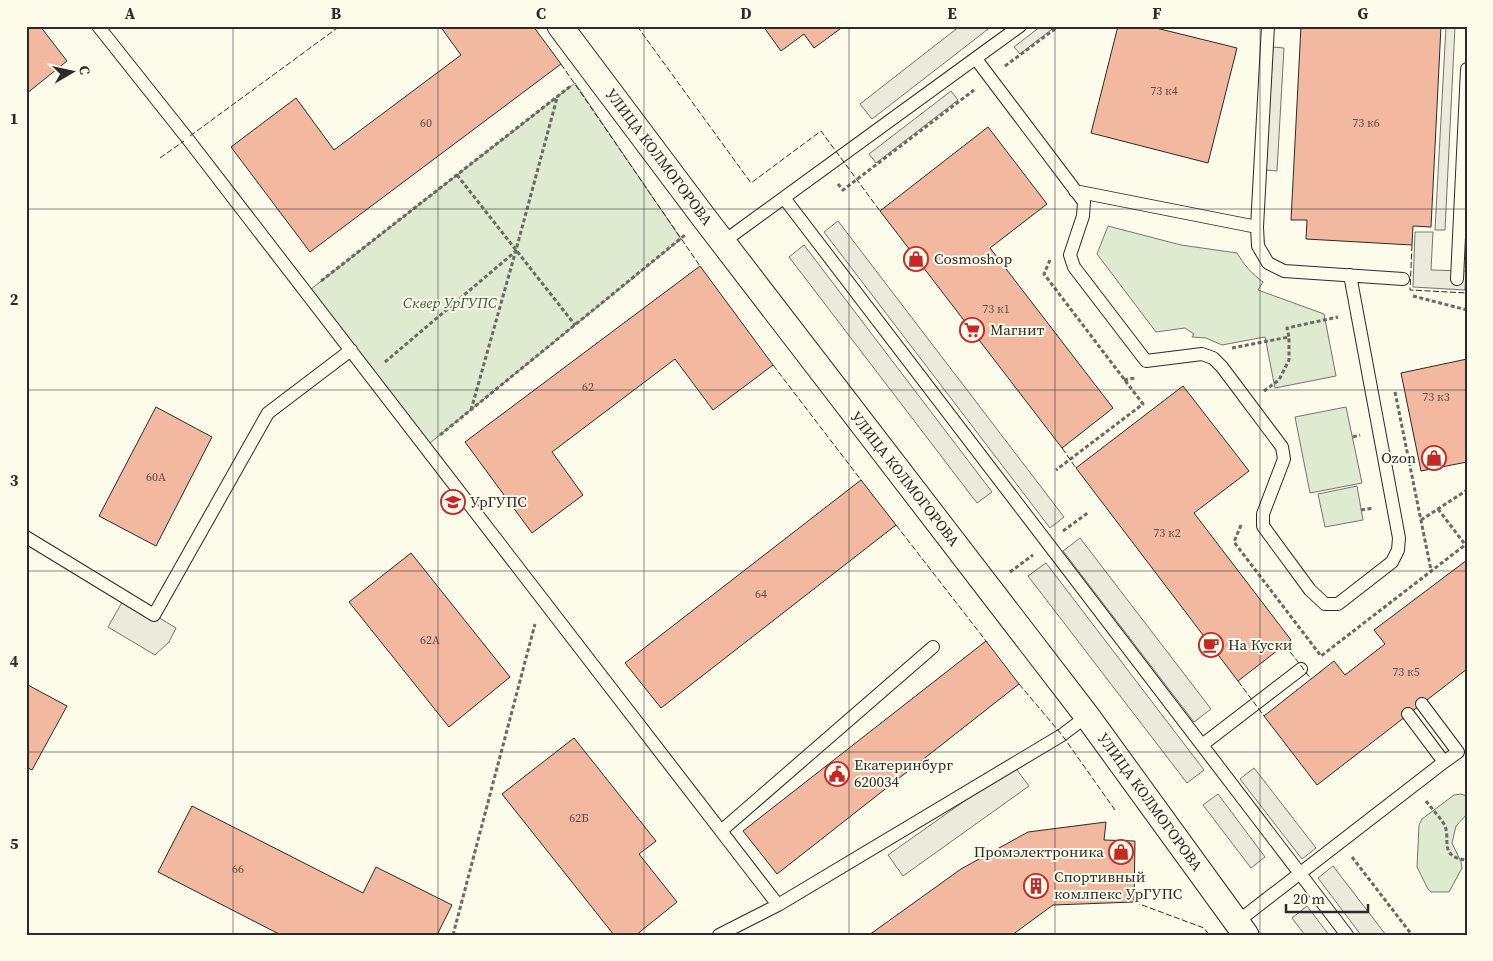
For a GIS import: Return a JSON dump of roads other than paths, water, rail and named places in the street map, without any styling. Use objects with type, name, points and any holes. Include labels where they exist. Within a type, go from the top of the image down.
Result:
[{"type":"street","name":"УЛИЦА КОЛМОГОРОВА","points":[[560,26],[705,219],[1087,716],[1242,928]]},
{"type":"lane","points":[[98,26],[351,350],[778,905]]},
{"type":"lane","points":[[723,242],[1020,26]]},
{"type":"lane","points":[[1268,26],[1257,227],[1258,246],[1268,263],[1284,271],[1403,279]]},
{"type":"lane","points":[[976,58],[1084,202],[1083,216],[1070,255],[1074,267],[1146,361],[1202,354],[1213,358],[1222,367],[1282,447],[1284,460],[1263,514],[1263,526],[1310,590],[1325,604],[1338,604],[1392,562],[1398,550],[1400,538],[1350,275]]},
{"type":"lane","points":[[1457,279],[1467,69]]},
{"type":"lane","points":[[1075,191],[1257,227]]},
{"type":"lane","points":[[784,198],[1347,935]]},
{"type":"lane","points":[[26,537],[154,615],[268,413],[351,350]]},
{"type":"lane","points":[[721,832],[933,647]]},
{"type":"lane","points":[[1202,745],[1301,670]]},
{"type":"lane","points":[[1242,928],[1300,873],[1458,752],[1422,704]]},
{"type":"lane","points":[[1408,714],[1444,762]]},
{"type":"lane","points":[[719,935],[778,905],[1053,740],[1087,716]]},
{"type":"place","name":"Cosmoshop","points":[[916,259]]},
{"type":"place","name":"Магнит","points":[[972,330]]},
{"type":"place","name":"Ozon","points":[[1434,458]]},
{"type":"place","name":"УрГУПС","points":[[453,502]]},
{"type":"place","name":"На Куски","points":[[1211,645]]},
{"type":"place","name":"Екатеринбург 620034","points":[[837,774]]},
{"type":"place","name":"Промэлектроника","points":[[1121,852]]},
{"type":"place","name":"Спортивный комлпекс УрГУПС","points":[[1036,886]]},
{"type":"park label","name":"Сквер УрГУПС","points":[[450,303]]}]
